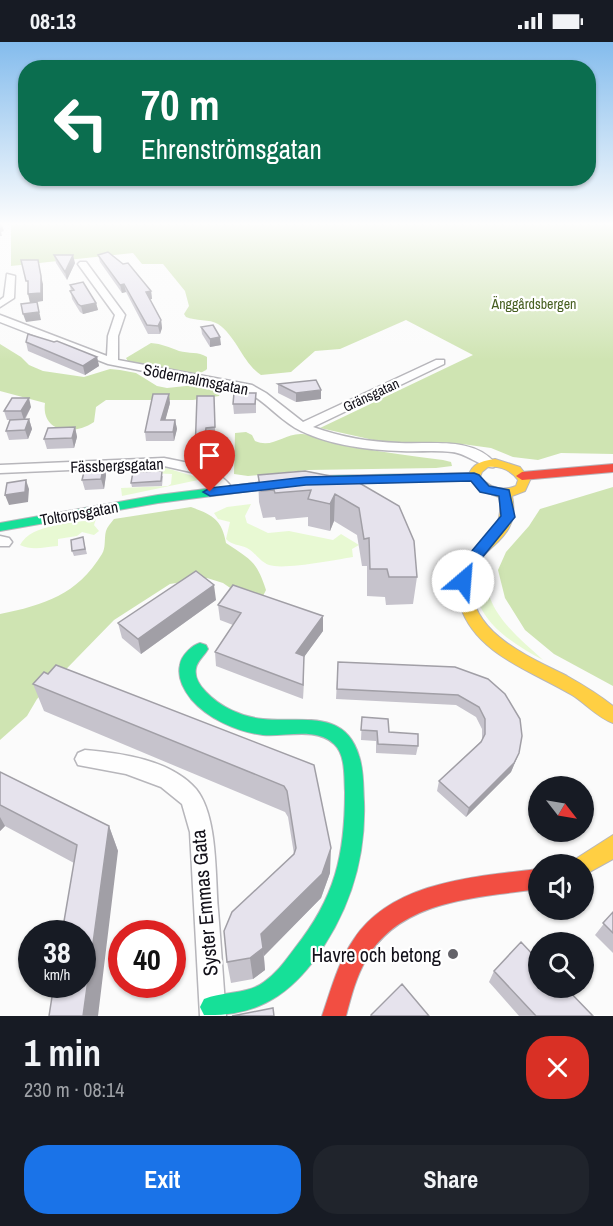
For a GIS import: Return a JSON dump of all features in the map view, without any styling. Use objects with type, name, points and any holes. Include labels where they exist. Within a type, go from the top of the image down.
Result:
[{"type":"street","points":[[88,270],[120,315],[113,336],[112,362]]},
{"type":"street","points":[[0,304],[9,298],[10,276]]},
{"type":"street","name":"Södermalmsgatan","points":[[0,318],[112,362],[248,388],[264,396],[303,427],[341,438],[388,446],[462,448],[477,454],[489,464]]},
{"type":"street","name":"Gränsgatan","points":[[303,427],[440,362]]},
{"type":"street","name":"Fässbergsgatan","points":[[0,469],[164,462],[212,474],[226,489]]},
{"type":"street","points":[[522,476],[521,488],[505,493],[485,489],[474,477],[476,470],[489,464],[508,466],[522,476],[613,468]]},
{"type":"street","name":"Toltorpsgatan","points":[[1,537],[158,499],[226,489],[300,481],[474,477]]},
{"type":"street","points":[[505,493],[508,517],[504,525],[479,551],[465,572],[463,590],[471,615],[480,628],[495,642],[519,658],[586,693],[613,716]]},
{"type":"street","points":[[200,649],[189,659],[186,667],[188,683],[200,698],[217,711],[253,726],[276,729],[320,728],[332,732],[341,738],[350,752],[354,779],[354,829],[350,859],[344,889],[335,911],[276,988],[255,999],[212,1011]]},
{"type":"street","name":"Syster Emmas Gata","points":[[85,759],[107,760],[158,776],[188,796],[201,832],[212,1011]]},
{"type":"street","points":[[594,859],[613,845]]},
{"type":"street","points":[[334,1016],[345,977],[357,952],[375,930],[402,908],[424,898],[528,881]]},
{"type":"green space","name":"Änggårdsbergen","points":[[168,270],[613,270],[613,454],[561,453],[538,460],[513,457],[491,448],[462,444],[410,444],[378,441],[320,428],[473,355],[406,320],[340,349],[315,351],[291,372],[261,375],[254,370],[225,329],[211,321],[186,317],[184,314],[189,306],[185,291]]},
{"type":"green space","points":[[151,343],[204,355],[207,357],[207,369],[193,374],[129,363],[126,358]]},
{"type":"green space","points":[[0,344],[29,365],[43,371],[84,377],[110,369],[120,370],[136,373],[157,386],[167,388],[195,385],[221,391],[219,396],[193,400],[106,400],[96,407],[94,422],[77,429],[60,429],[48,421],[45,403],[0,391]]},
{"type":"green space","points":[[246,432],[252,435],[255,441],[261,443],[302,434],[367,449],[443,460],[451,462],[452,466],[308,470],[248,476],[234,474],[235,433]]},
{"type":"green space","points":[[150,468],[166,468],[203,479],[122,496],[121,488],[171,484],[172,474],[149,473]]},
{"type":"green space","points":[[613,487],[613,686],[554,654],[525,630],[505,598],[498,570],[506,552],[529,526],[540,509]]},
{"type":"green space","points":[[251,504],[245,516],[247,523],[268,533],[289,531],[333,540],[341,534],[359,545],[352,549],[353,557],[297,565],[269,565],[247,548],[226,539],[230,522],[218,519],[214,513],[227,507]]},
{"type":"green space","points":[[191,507],[215,519],[222,529],[226,543],[256,566],[266,590],[261,600],[242,596],[223,583],[207,578],[170,584],[114,620],[37,699],[27,716],[0,740],[0,614],[45,602],[70,589],[82,579],[102,554],[105,534],[114,519]]},
{"type":"green space","points":[[96,519],[94,525],[99,531],[94,535],[82,532],[77,536],[58,539],[58,546],[34,548],[20,545],[34,532],[43,528]]},
{"type":"green space","points":[[482,566],[488,594],[494,607],[513,632],[543,660],[503,634],[482,611],[477,597],[477,582]]},
{"type":"building","points":[[23,270],[40,270],[41,293],[28,294],[28,281],[26,281]]},
{"type":"building","points":[[109,270],[134,270],[151,291],[146,292],[161,320],[158,326],[147,325],[124,284],[120,285]]},
{"type":"building","points":[[83,282],[96,303],[81,306],[78,304],[70,291],[74,290],[70,285]]},
{"type":"building","points":[[37,302],[39,312],[23,314],[21,304]]},
{"type":"building","points":[[213,325],[220,337],[210,339],[201,327]]},
{"type":"building","points":[[28,334],[57,341],[97,357],[83,366],[26,342]]},
{"type":"building","points":[[316,380],[321,390],[296,393],[278,384]]},
{"type":"building","points":[[234,393],[256,393],[255,404],[233,404]]},
{"type":"building","points":[[153,394],[169,394],[161,420],[175,420],[173,432],[145,432]]},
{"type":"building","points":[[197,396],[214,396],[215,427],[206,428],[202,453],[195,453]]},
{"type":"building","points":[[12,398],[29,398],[21,411],[4,411]]},
{"type":"building","points":[[29,419],[25,430],[6,431],[10,420]]},
{"type":"building","points":[[75,427],[72,438],[44,439],[48,428]]},
{"type":"building","points":[[104,465],[101,479],[82,480],[85,468]]},
{"type":"building","points":[[162,471],[161,481],[131,483],[133,472]]},
{"type":"building","points":[[305,471],[356,481],[399,506],[414,541],[417,577],[389,577],[387,569],[370,569],[369,538],[364,539],[359,508],[335,494],[330,504],[308,499],[311,490],[275,493],[274,490],[261,491],[258,475]]},
{"type":"building","points":[[26,480],[25,492],[5,495],[7,483]]},
{"type":"building","points":[[83,537],[85,549],[72,551],[71,540]]},
{"type":"building","points":[[196,571],[214,585],[138,639],[118,623]]},
{"type":"building","points":[[233,585],[323,616],[296,653],[304,656],[303,685],[215,652],[241,613],[218,605]]},
{"type":"building","points":[[338,662],[455,667],[488,679],[505,694],[520,719],[522,736],[519,753],[514,763],[469,808],[439,781],[481,742],[485,734],[485,719],[479,707],[458,695],[337,689]]},
{"type":"building","points":[[56,665],[314,765],[331,848],[322,874],[261,934],[263,948],[250,958],[227,962],[224,931],[232,912],[294,854],[296,848],[287,791],[284,786],[33,684],[44,672],[48,674]]},
{"type":"building","points":[[362,717],[388,719],[389,732],[418,734],[418,746],[378,744],[377,731],[361,730]]},
{"type":"building","points":[[0,772],[109,826],[96,921],[64,920],[77,845],[0,805]]},
{"type":"building","points":[[613,912],[613,933],[603,923]]},
{"type":"building","points":[[521,942],[528,949],[528,998],[576,998],[593,1016],[536,1016],[494,971]]},
{"type":"building","points":[[402,984],[429,1016],[371,1016],[371,1015]]},
{"type":"building","points":[[52,998],[85,998],[83,1016],[49,1016]]},
{"type":"building","points":[[273,1008],[274,1016],[232,1016]]},
{"type":"traffic: fast","points":[[319,480],[474,477]]},
{"type":"traffic: fast","points":[[0,527],[158,499],[285,483]]},
{"type":"traffic: fast","points":[[200,649],[188,663],[188,678],[202,699],[223,714],[238,721],[263,727],[313,727],[331,732],[339,737],[347,748],[352,762],[354,785],[353,839],[345,882],[327,922],[315,941],[280,984],[270,992],[252,1000],[212,1007]]},
{"type":"traffic: slow","points":[[495,463],[508,466],[519,473],[524,480],[521,488],[502,493],[489,490],[478,483],[474,477],[476,470],[485,464],[495,463]]},
{"type":"traffic: slow","points":[[505,493],[508,507],[505,525],[467,568],[464,593],[470,611],[480,627],[508,652],[576,689],[613,716]]},
{"type":"traffic: slow","points":[[594,859],[613,845]]},
{"type":"traffic: jam","points":[[522,476],[613,468]]},
{"type":"traffic: jam","points":[[334,1016],[358,952],[379,926],[398,912],[442,894],[528,880]]},
{"type":"place","name":"Havre och betong","points":[[453,954]]},
{"type":"route","points":[[210,492],[306,481],[474,477],[485,489],[505,493],[508,517],[504,525],[471,562],[463,581]]}]
